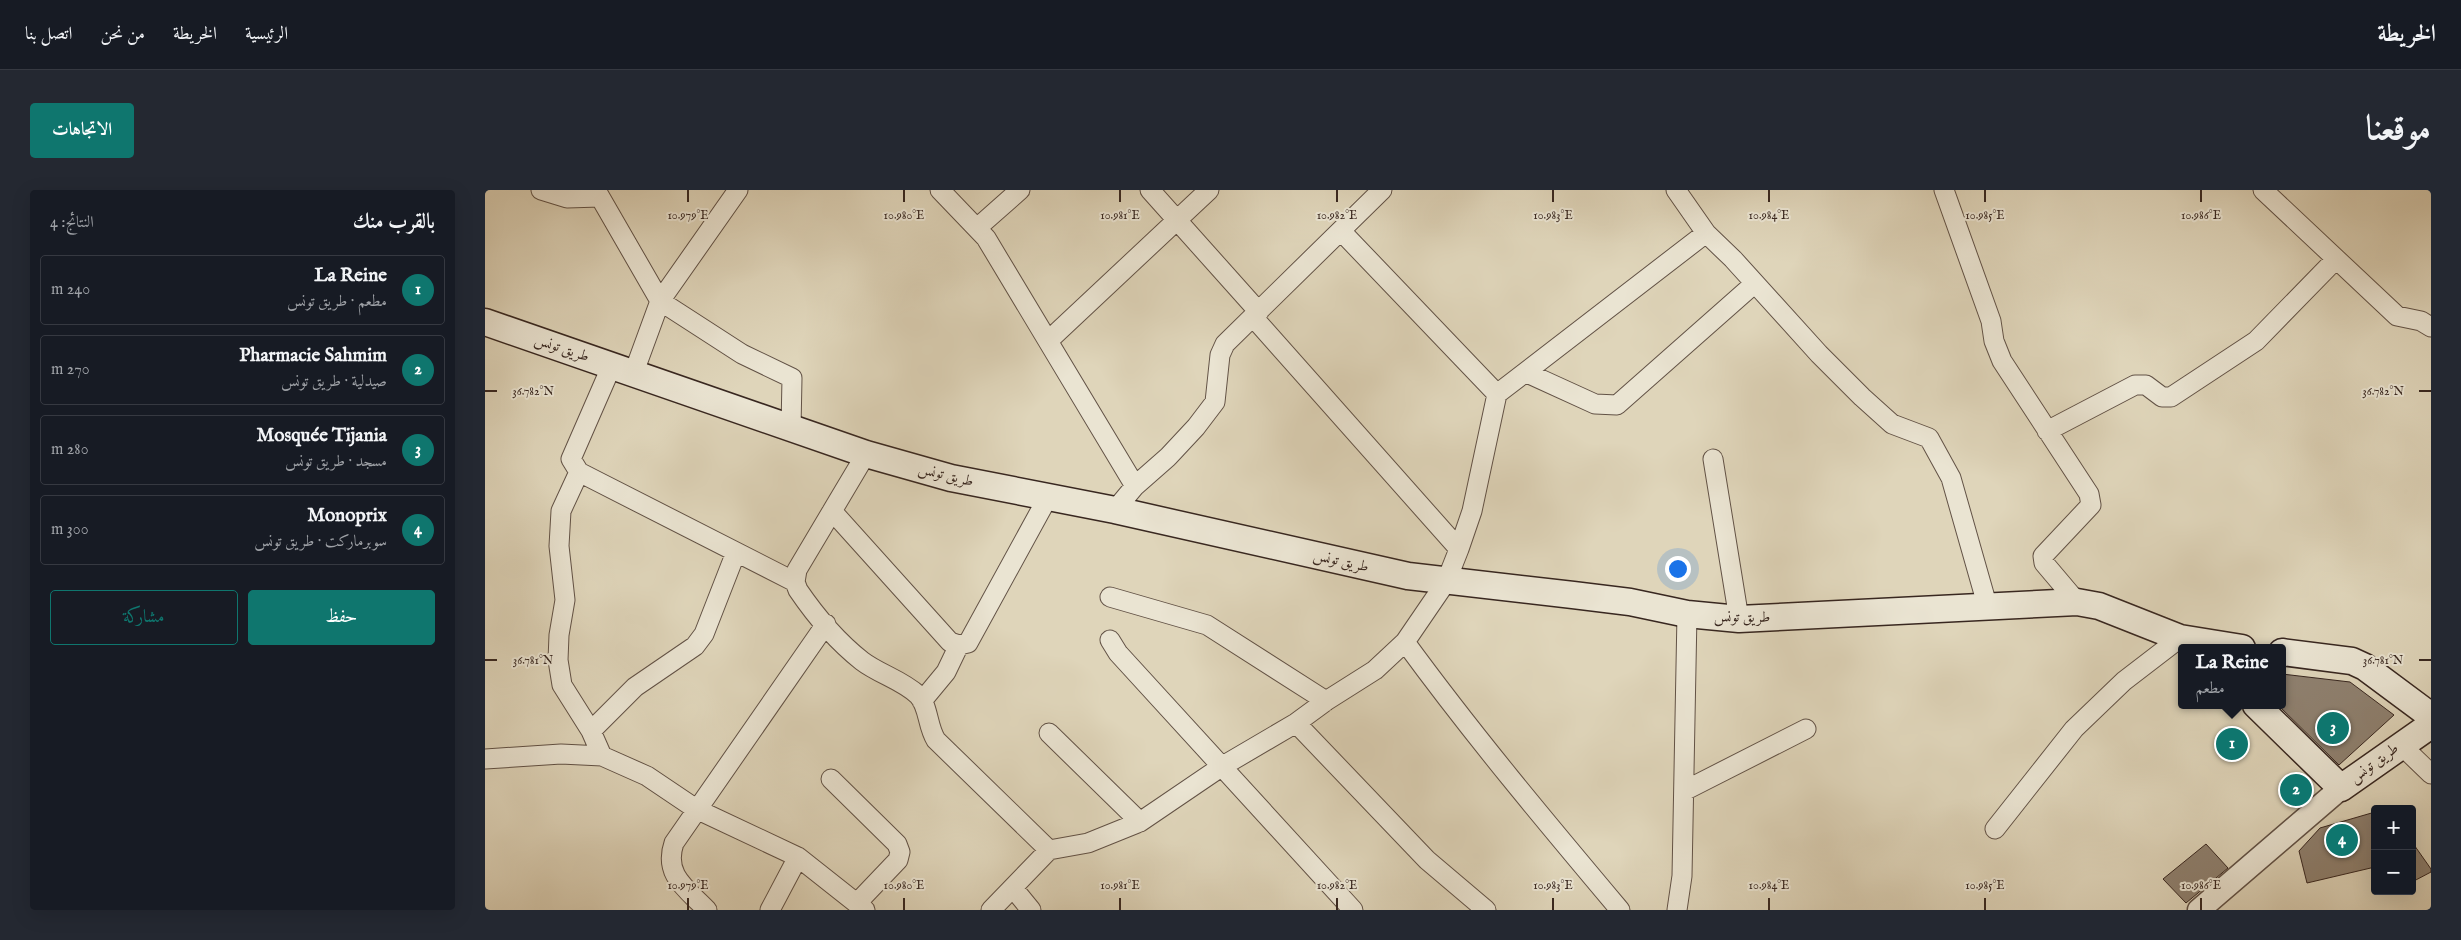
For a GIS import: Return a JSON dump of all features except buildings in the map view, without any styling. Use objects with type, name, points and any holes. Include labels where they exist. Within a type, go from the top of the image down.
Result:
[{"type":"main road","name":"طريق تونس","points":[[485,322],[866,454],[951,478],[1115,510],[1331,559],[1446,582],[1602,598],[1687,614],[1739,619],[2077,602],[2099,606],[2180,638],[2212,644]]},
{"type":"main road","points":[[2286,653],[2352,662],[2365,667],[2431,716]]},
{"type":"main road","name":"طريق تونس","points":[[2260,709],[2341,788],[2400,744],[2431,725]]},
{"type":"street","points":[[541,190],[567,198],[601,194],[660,301],[742,354],[792,378],[791,428]]},
{"type":"street","points":[[738,190],[660,301],[571,459],[579,472],[795,582]]},
{"type":"street","points":[[977,228],[1020,190]]},
{"type":"street","points":[[1150,190],[1459,549]]},
{"type":"street","points":[[1048,341],[1209,190]]},
{"type":"street","points":[[1115,510],[1135,486],[1179,445],[1215,402],[1220,355],[1225,344],[1382,190]]},
{"type":"street","points":[[1677,190],[1706,233],[1733,259],[1819,354],[1892,424],[1929,438],[1951,478],[1987,608]]},
{"type":"street","points":[[1944,190],[2003,361],[2089,494],[2091,504],[2043,556],[2044,563],[2077,602]]},
{"type":"street","points":[[2263,190],[2397,316],[2421,321],[2431,326]]},
{"type":"street","points":[[942,191],[985,238],[1135,486]]},
{"type":"street","points":[[1341,231],[1497,394]]},
{"type":"street","points":[[991,910],[1049,850],[1088,843],[1140,822],[1221,766],[1296,723],[1326,701],[1375,670],[1405,642],[1446,582],[1459,549],[1472,511],[1497,394],[1527,373],[1706,233]]},
{"type":"street","points":[[2047,431],[2135,385],[2146,385],[2162,397],[2171,397],[2256,341],[2336,259]]},
{"type":"street","points":[[1527,373],[1595,404],[1617,405],[1754,284]]},
{"type":"street","points":[[866,454],[797,570],[795,582],[804,600],[863,662],[905,685],[922,701],[929,730],[936,740],[1049,850]]},
{"type":"street","points":[[1713,459],[1739,619]]},
{"type":"street","points":[[579,472],[561,511],[559,546],[565,600],[559,635],[558,660],[562,685],[591,731],[602,756]]},
{"type":"street","points":[[833,511],[950,642],[959,645],[968,643],[1048,497]]},
{"type":"street","points":[[591,731],[635,687],[695,646],[704,634],[737,552]]},
{"type":"street","points":[[1110,597],[1207,625],[1326,701]]},
{"type":"street","points":[[1677,910],[1682,876],[1687,614]]},
{"type":"street","points":[[707,910],[675,876],[670,863],[674,843],[826,624]]},
{"type":"street","points":[[1995,829],[2074,729],[2124,681],[2180,638]]},
{"type":"street","points":[[1110,640],[1118,653],[1353,910]]},
{"type":"street","points":[[1405,642],[1447,700],[1620,910]]},
{"type":"street","points":[[922,701],[946,672],[959,645]]},
{"type":"street","points":[[1296,723],[1427,860],[1487,910]]},
{"type":"street","points":[[1684,791],[1806,729]]},
{"type":"street","points":[[1049,733],[1140,822]]},
{"type":"street","points":[[2400,744],[2431,774]]},
{"type":"street","points":[[485,759],[561,754],[602,756],[647,776],[696,809],[798,857],[861,906],[898,860],[900,852],[897,844],[831,779]]},
{"type":"street","points":[[2199,910],[2341,788]]},
{"type":"street","points":[[770,910],[798,857]]},
{"type":"street","points":[[1013,888],[1031,910]]},
{"type":"place","name":"Mosquée Tijania","points":[[2333,728]]},
{"type":"place","name":"La Reine","points":[[2232,744]]},
{"type":"place","name":"Pharmacie Sahmim","points":[[2296,790]]},
{"type":"place","name":"Monoprix","points":[[2342,840]]}]
